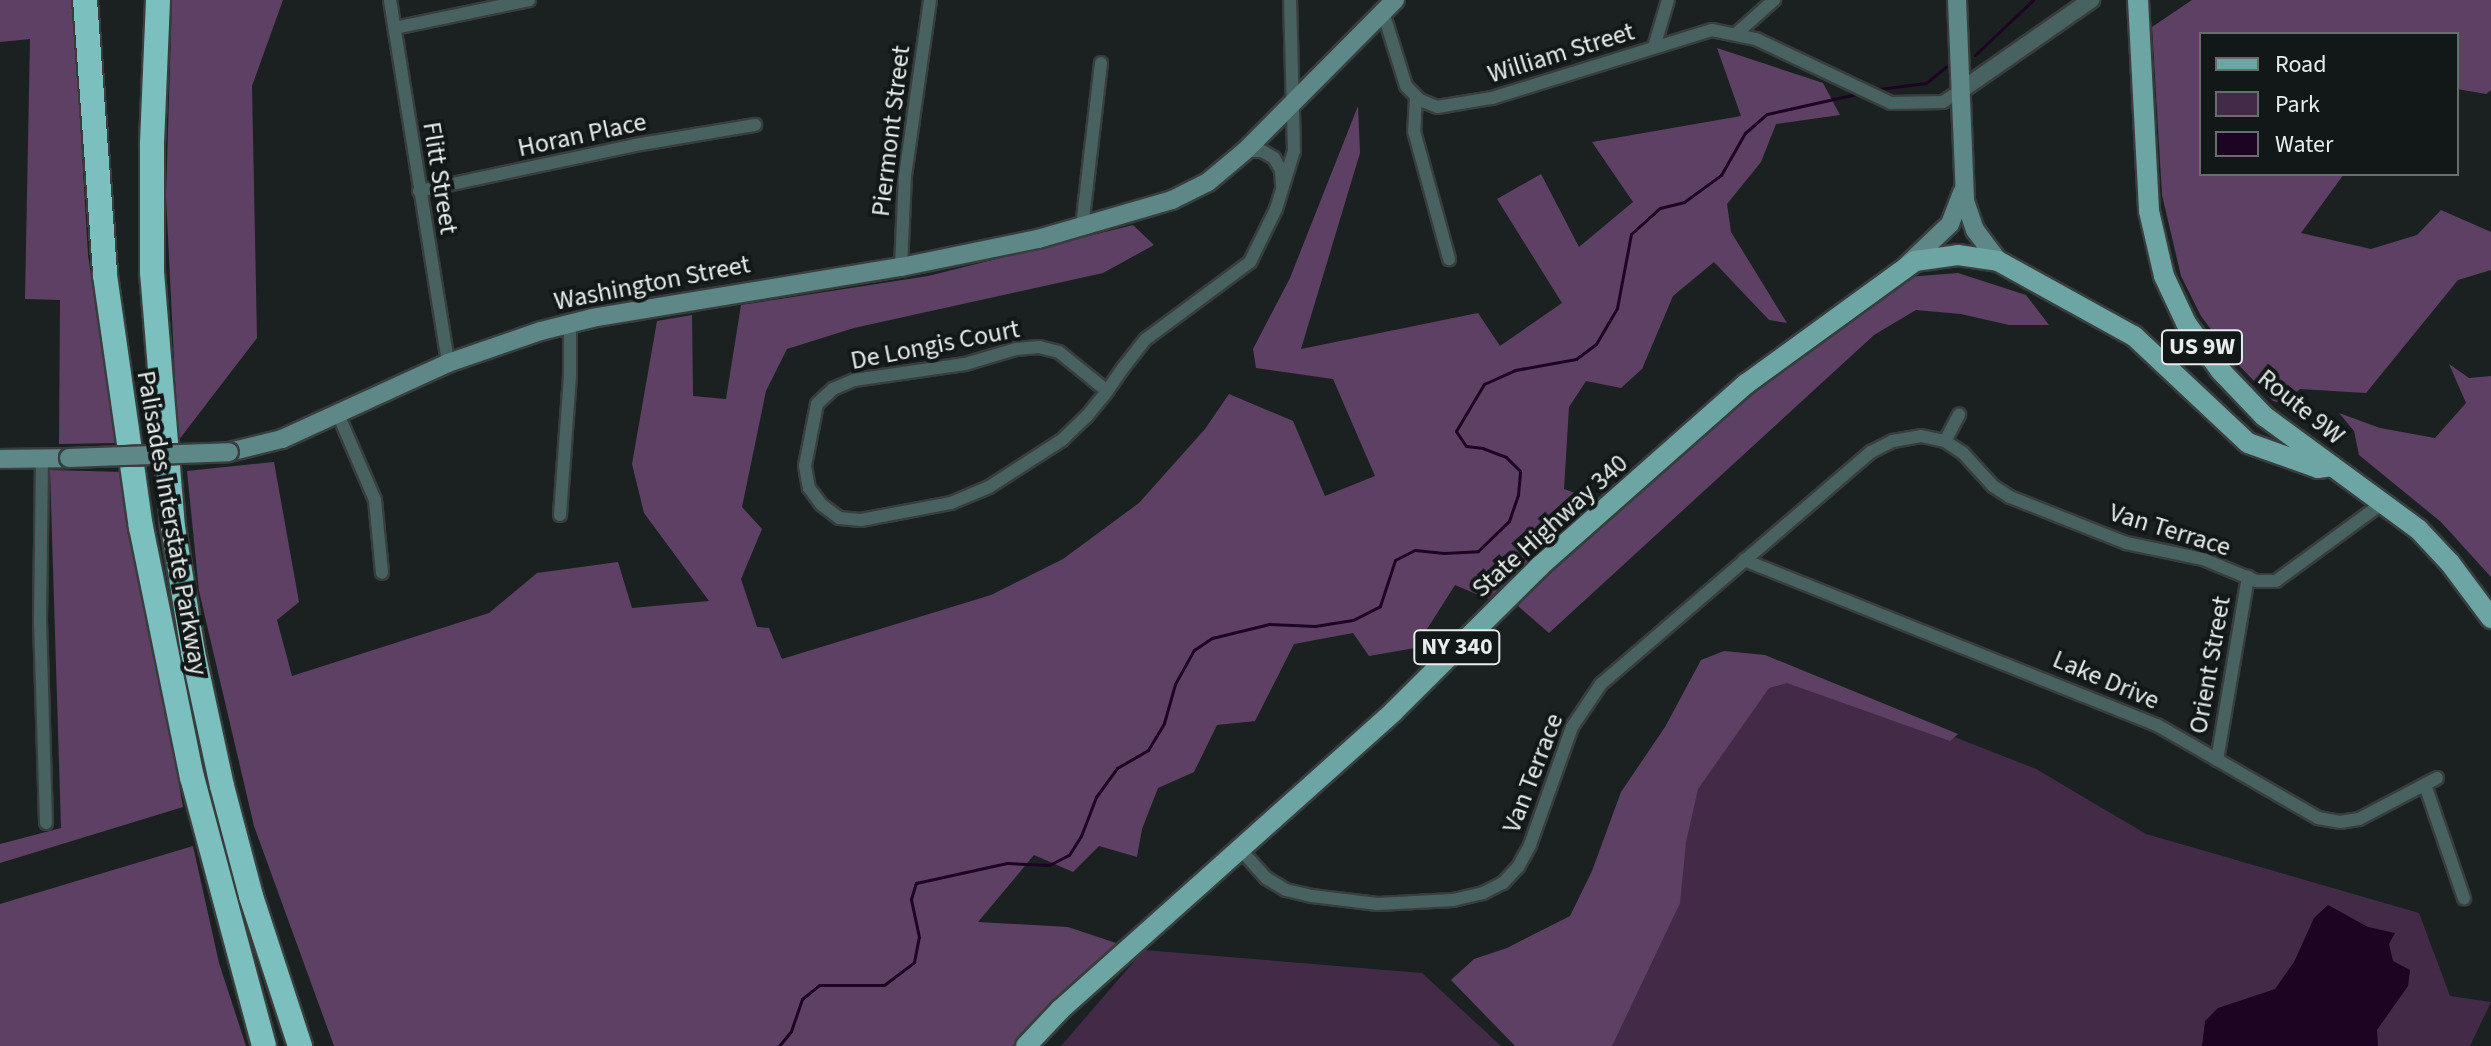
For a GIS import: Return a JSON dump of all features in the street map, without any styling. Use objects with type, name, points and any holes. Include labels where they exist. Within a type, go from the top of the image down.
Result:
[{"type":"highway","name":"Palisades Interstate Parkway","points":[[85,0],[98,204],[119,387],[156,611],[210,851],[264,1046]]},
{"type":"highway","name":"Palisades Interstate Parkway","points":[[158,0],[151,230],[160,400],[186,610],[236,843],[300,1046]]},
{"type":"main road","name":"NY 340","points":[[1957,0],[1963,181]]},
{"type":"main road","name":"Route 9W","points":[[2138,0],[2147,183],[2154,238],[2164,276],[2194,335],[2250,403],[2278,428],[2384,502],[2435,546],[2491,618]]},
{"type":"main road","name":"Washington Street","points":[[0,459],[229,452],[275,442],[494,344],[570,324],[732,293],[901,267],[1082,227],[1172,200],[1208,182],[1245,151],[1389,6]]},
{"type":"main road","points":[[1963,181],[1972,223],[1998,261]]},
{"type":"main road","name":"State Highway 340","points":[[1026,1046],[1060,1010],[1394,711],[1540,566],[1746,384],[1905,266],[1950,224],[1958,208],[1963,181]]},
{"type":"main road","points":[[1905,266],[1942,256],[1998,261],[2134,336],[2248,443],[2318,468],[2332,466]]},
{"type":"street","name":"Flitt Street","points":[[390,0],[448,363]]},
{"type":"street","points":[[395,28],[529,0]]},
{"type":"street","name":"Piermont Street","points":[[901,267],[905,176],[930,0]]},
{"type":"street","points":[[1107,391],[1146,339],[1250,262],[1262,243],[1282,193],[1294,151],[1290,0]]},
{"type":"street","points":[[1654,47],[1668,0]]},
{"type":"street","points":[[1737,33],[1774,0]]},
{"type":"street","points":[[1960,91],[2091,0]]},
{"type":"street","points":[[1389,6],[1401,77],[1416,97],[1414,131],[1449,259]]},
{"type":"street","name":"William Street","points":[[1416,97],[1437,107],[1470,104],[1707,31],[1737,33],[1868,95],[1896,104],[1943,102],[1960,91]]},
{"type":"street","points":[[1082,227],[1101,63]]},
{"type":"street","name":"Horan Place","points":[[419,191],[635,145],[755,125]]},
{"type":"street","points":[[1245,151],[1262,151],[1274,158],[1281,170],[1282,193]]},
{"type":"street","points":[[560,515],[570,376],[570,324]]},
{"type":"street","name":"De Longis Court","points":[[1039,347],[1059,352],[1107,391],[1062,440],[1039,457],[989,487],[951,503],[861,520],[839,518],[822,505],[809,488],[805,466],[817,404],[833,389],[854,380],[965,364],[1039,347]]},
{"type":"street","points":[[338,414],[375,500],[382,573]]},
{"type":"street","points":[[1945,441],[1959,415]]},
{"type":"street","name":"Van Terrace","points":[[1240,849],[1266,878],[1286,890],[1312,896],[1378,904],[1453,900],[1483,893],[1503,883],[1530,845],[1572,727],[1585,703],[1601,684],[1871,452],[1893,441],[1921,436],[1945,441],[1963,453],[1993,486],[2010,497],[2126,543],[2203,559],[2248,577],[2276,581],[2384,502]]},
{"type":"street","points":[[42,458],[40,591],[46,823]]},
{"type":"street","name":"Lake Drive","points":[[1744,560],[2094,697],[2157,725],[2307,814],[2329,821],[2359,819],[2431,781],[2464,898]]},
{"type":"street","name":"Orient Street","points":[[2217,760],[2248,577]]},
{"type":"green space","points":[[1766,663],[2036,769],[2146,834],[2419,913],[2450,996],[2491,1002],[2470,1046],[1595,1046],[1681,790]]},
{"type":"green space","points":[[1144,950],[1422,973],[1501,1046],[1061,1046]]},
{"type":"shaded area","points":[[0,0],[73,0],[88,255],[116,443],[59,444],[60,300],[25,299],[30,39],[0,42]]},
{"type":"shaded area","points":[[172,0],[283,0],[252,86],[257,338],[178,441],[166,196]]},
{"type":"shaded area","points":[[2192,0],[2491,0],[2491,90],[2486,94],[2459,89],[2459,32],[2199,32],[2199,176],[2343,176],[2301,233],[2371,249],[2417,235],[2441,210],[2491,232],[2491,270],[2458,280],[2366,393],[2300,389],[2283,403],[2273,401],[2233,359],[2201,316],[2181,276],[2162,195],[2152,27]]},
{"type":"shaded area","points":[[1717,48],[1823,83],[1840,115],[1776,124],[1761,162],[1727,204],[1731,232],[1787,323],[1769,320],[1714,262],[1673,296],[1642,369],[1621,388],[1586,381],[1569,407],[1564,489],[1594,500],[1488,599],[1455,585],[1415,648],[1369,656],[1353,633],[1294,644],[1255,721],[1217,725],[1194,772],[1158,788],[1142,829],[1137,857],[1099,846],[1073,872],[1034,855],[978,922],[1068,927],[1116,943],[1055,998],[1013,1046],[334,1046],[254,826],[199,591],[187,471],[274,462],[299,602],[277,620],[292,676],[489,613],[537,573],[618,562],[632,608],[709,601],[644,513],[632,464],[657,321],[692,315],[693,396],[726,399],[741,305],[928,276],[1133,225],[1154,245],[1103,273],[854,328],[787,349],[766,391],[742,507],[762,529],[741,579],[757,627],[769,628],[782,659],[991,595],[1063,559],[1139,503],[1205,429],[1229,394],[1293,421],[1325,496],[1375,476],[1333,379],[1256,368],[1253,349],[1290,278],[1358,106],[1360,153],[1301,349],[1478,313],[1500,346],[1562,303],[1497,199],[1541,174],[1579,247],[1633,202],[1592,142],[1741,116]]},
{"type":"shaded area","points":[[1958,273],[2026,295],[2049,325],[2009,325],[1961,314],[1916,310],[1874,335],[1549,633],[1517,605],[1673,459],[1818,342],[1907,277]]},
{"type":"shaded area","points":[[2449,364],[2469,378],[2491,376],[2491,577],[2441,522],[2359,455],[2354,431],[2339,413],[2380,428],[2435,438],[2466,403]]},
{"type":"shaded area","points":[[50,470],[123,472],[183,807],[0,863],[0,844],[61,828]]},
{"type":"shaded area","points":[[1724,651],[1765,655],[1958,734],[1950,741],[1787,683],[1769,688],[1698,789],[1686,842],[1680,903],[1612,1046],[1515,1046],[1451,980],[1474,959],[1507,948],[1570,916],[1592,871],[1621,792],[1665,727],[1701,660]]},
{"type":"shaded area","points":[[193,846],[219,963],[246,1046],[0,1046],[0,904]]},
{"type":"water","points":[[2328,905],[2368,927],[2395,933],[2389,944],[2393,961],[2410,970],[2408,986],[2377,1030],[2378,1046],[2202,1046],[2205,1021],[2218,1008],[2275,989],[2294,962],[2314,918]]},
{"type":"waterway","points":[[1975,55],[2033,0]]},
{"type":"waterway","points":[[1872,90],[1926,83],[1946,67]]},
{"type":"waterway","points":[[779,1046],[791,1031],[802,999],[819,985],[884,985],[914,962],[919,937],[911,899],[916,883],[1007,863],[1049,865],[1069,855],[1081,836],[1096,797],[1117,768],[1148,750],[1164,723],[1175,684],[1194,650],[1212,638],[1269,624],[1315,626],[1353,620],[1380,606],[1395,560],[1415,550],[1444,553],[1478,551],[1509,521],[1518,495],[1520,471],[1506,457],[1483,448],[1466,446],[1456,431],[1484,384],[1515,370],[1576,359],[1596,344],[1617,308],[1631,234],[1660,208],[1684,202],[1721,175],[1745,133],[1767,114],[1861,93]]}]
